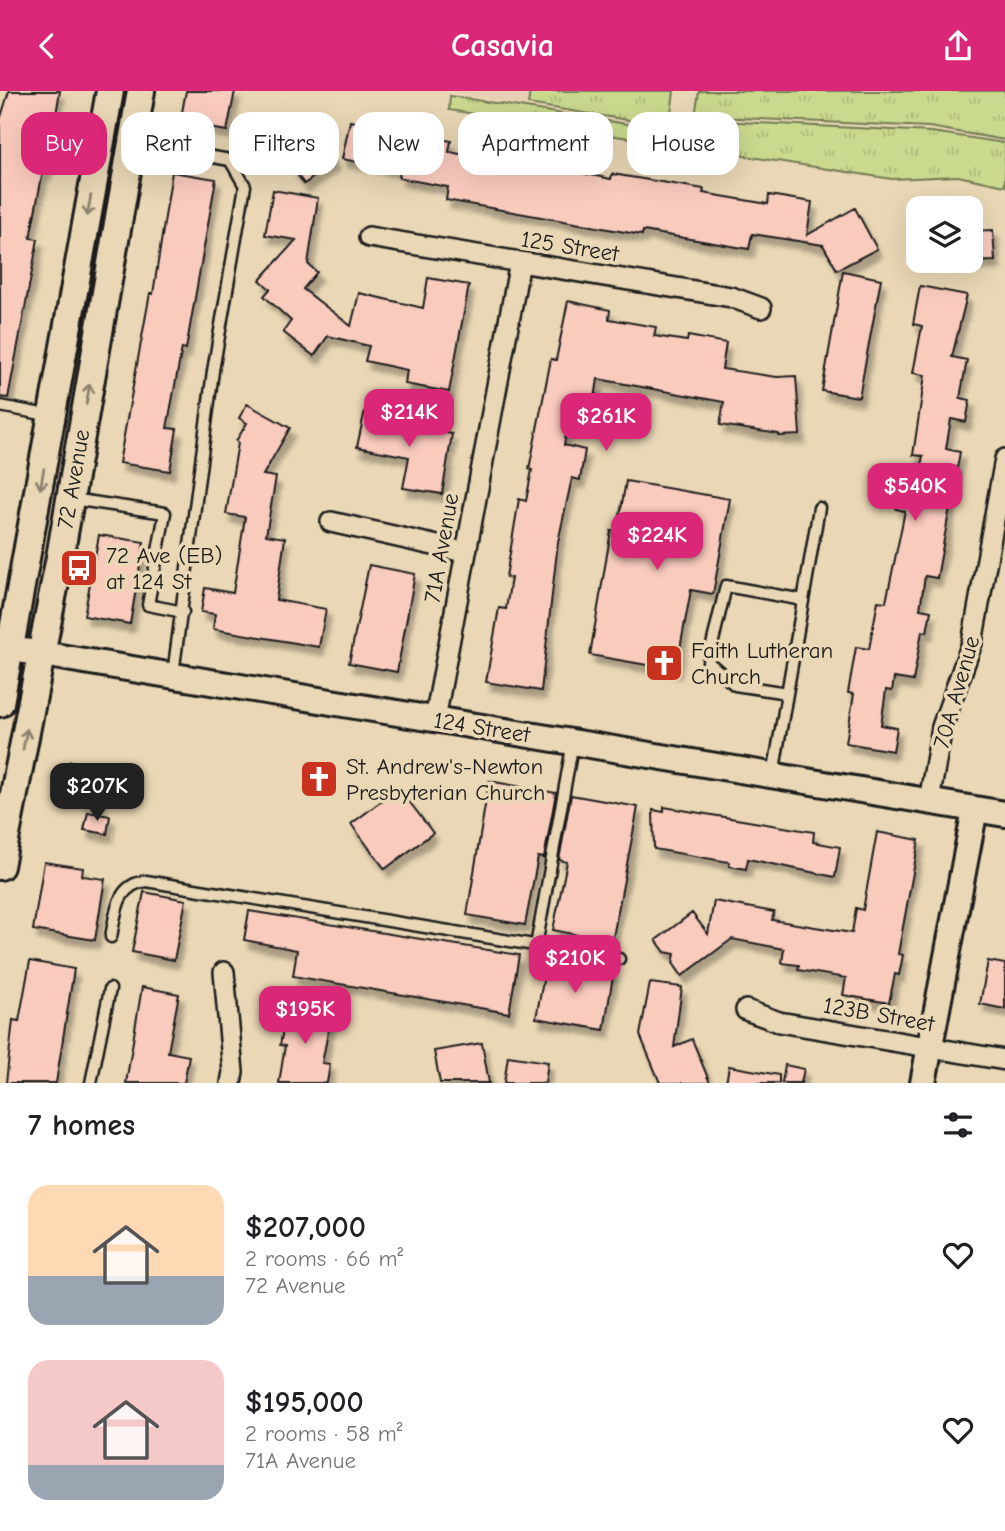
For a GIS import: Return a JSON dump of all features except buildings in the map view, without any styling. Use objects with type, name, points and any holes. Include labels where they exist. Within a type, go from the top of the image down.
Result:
[{"type":"main road","name":"72 Avenue","points":[[0,703],[5,648],[52,416],[110,91]]},
{"type":"main road","name":"72 Avenue","points":[[137,112],[141,91]]},
{"type":"main road","name":"72 Avenue","points":[[0,866],[70,498],[126,175]]},
{"type":"street","name":"125 Street","points":[[369,237],[731,297],[761,308]]},
{"type":"street","name":"71A Avenue","points":[[435,719],[520,262]]},
{"type":"street","name":"70A Avenue","points":[[929,801],[942,727],[972,643],[1005,459]]},
{"type":"street","points":[[331,522],[464,552]]},
{"type":"street","name":"124 Street","points":[[5,648],[1005,814]]},
{"type":"street","points":[[923,1083],[975,809]]},
{"type":"street","points":[[224,972],[233,1072],[231,1083]]},
{"type":"street","name":"123B Street","points":[[746,1010],[779,1021],[1005,1061]]},
{"type":"lane","points":[[173,675],[213,371],[244,186],[230,160],[215,157]]},
{"type":"lane","points":[[0,406],[52,416]]},
{"type":"lane","points":[[70,498],[165,513],[148,605],[183,612]]},
{"type":"lane","points":[[773,775],[819,508]]},
{"type":"lane","points":[[787,693],[735,685],[708,662],[726,586],[803,600]]},
{"type":"lane","points":[[536,946],[573,742]]},
{"type":"lane","points":[[111,937],[122,894],[134,883],[146,881],[619,959]]},
{"type":"lane","points":[[91,1083],[110,989]]},
{"type":"shaded area","points":[[446,91],[527,91],[525,104]]},
{"type":"green space","points":[[530,91],[674,91],[671,112],[627,112],[627,120],[613,118],[613,112],[578,112],[528,104]]},
{"type":"green space","points":[[699,91],[1005,91],[1005,140],[929,127],[739,118],[739,112],[696,112]]},
{"type":"green space","points":[[450,96],[551,112],[462,112],[449,110]]},
{"type":"green space","points":[[613,122],[627,124],[627,138],[613,136]]},
{"type":"green space","points":[[739,122],[932,132],[1005,143],[1005,186],[958,176],[892,179],[739,155]]},
{"type":"place","name":"72 Ave (EB) at 124 St","points":[[79,568]]},
{"type":"place","name":"Faith Lutheran Church","points":[[664,663]]},
{"type":"place","name":"St. Andrew's-Newton Presbyterian Church","points":[[319,779]]}]
